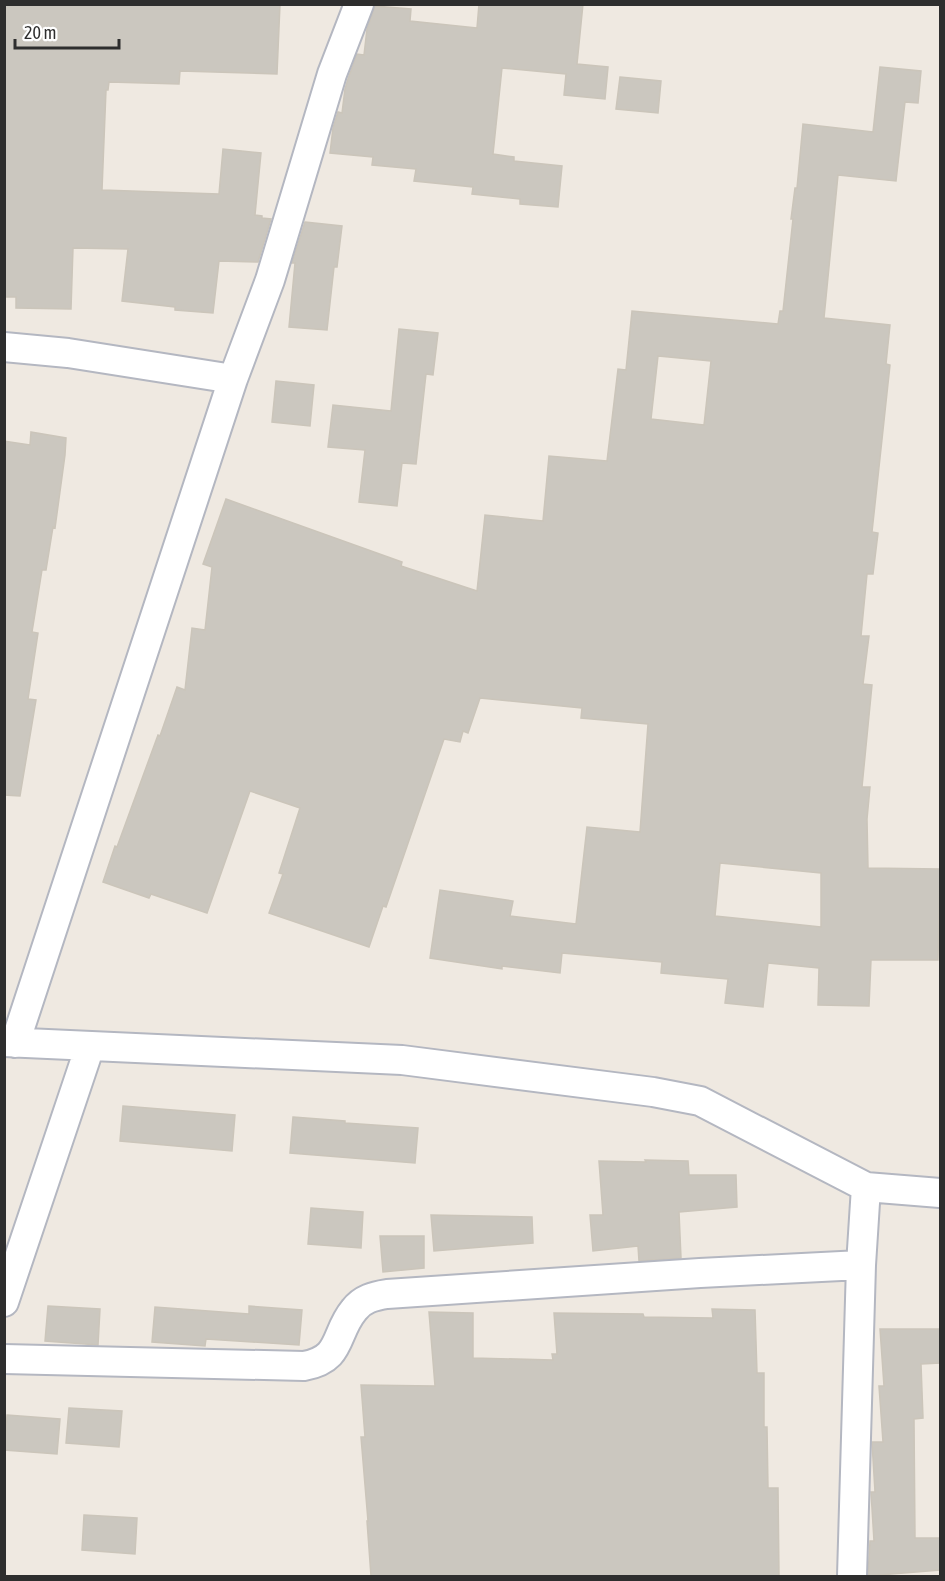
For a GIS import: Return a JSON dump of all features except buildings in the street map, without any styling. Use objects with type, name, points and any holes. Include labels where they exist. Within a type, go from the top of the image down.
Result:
[{"type":"street","points":[[359,4],[332,74],[270,280],[233,379],[10,1043],[402,1060],[653,1092],[700,1101],[866,1187],[940,1193]]},
{"type":"street","points":[[4,347],[68,353],[233,379]]},
{"type":"street","points":[[4,1302],[90,1046]]},
{"type":"street","points":[[852,1576],[861,1265],[866,1187]]},
{"type":"street","points":[[4,1359],[304,1366],[318,1363],[330,1354],[355,1308],[371,1297],[387,1294],[700,1273],[861,1265]]}]
